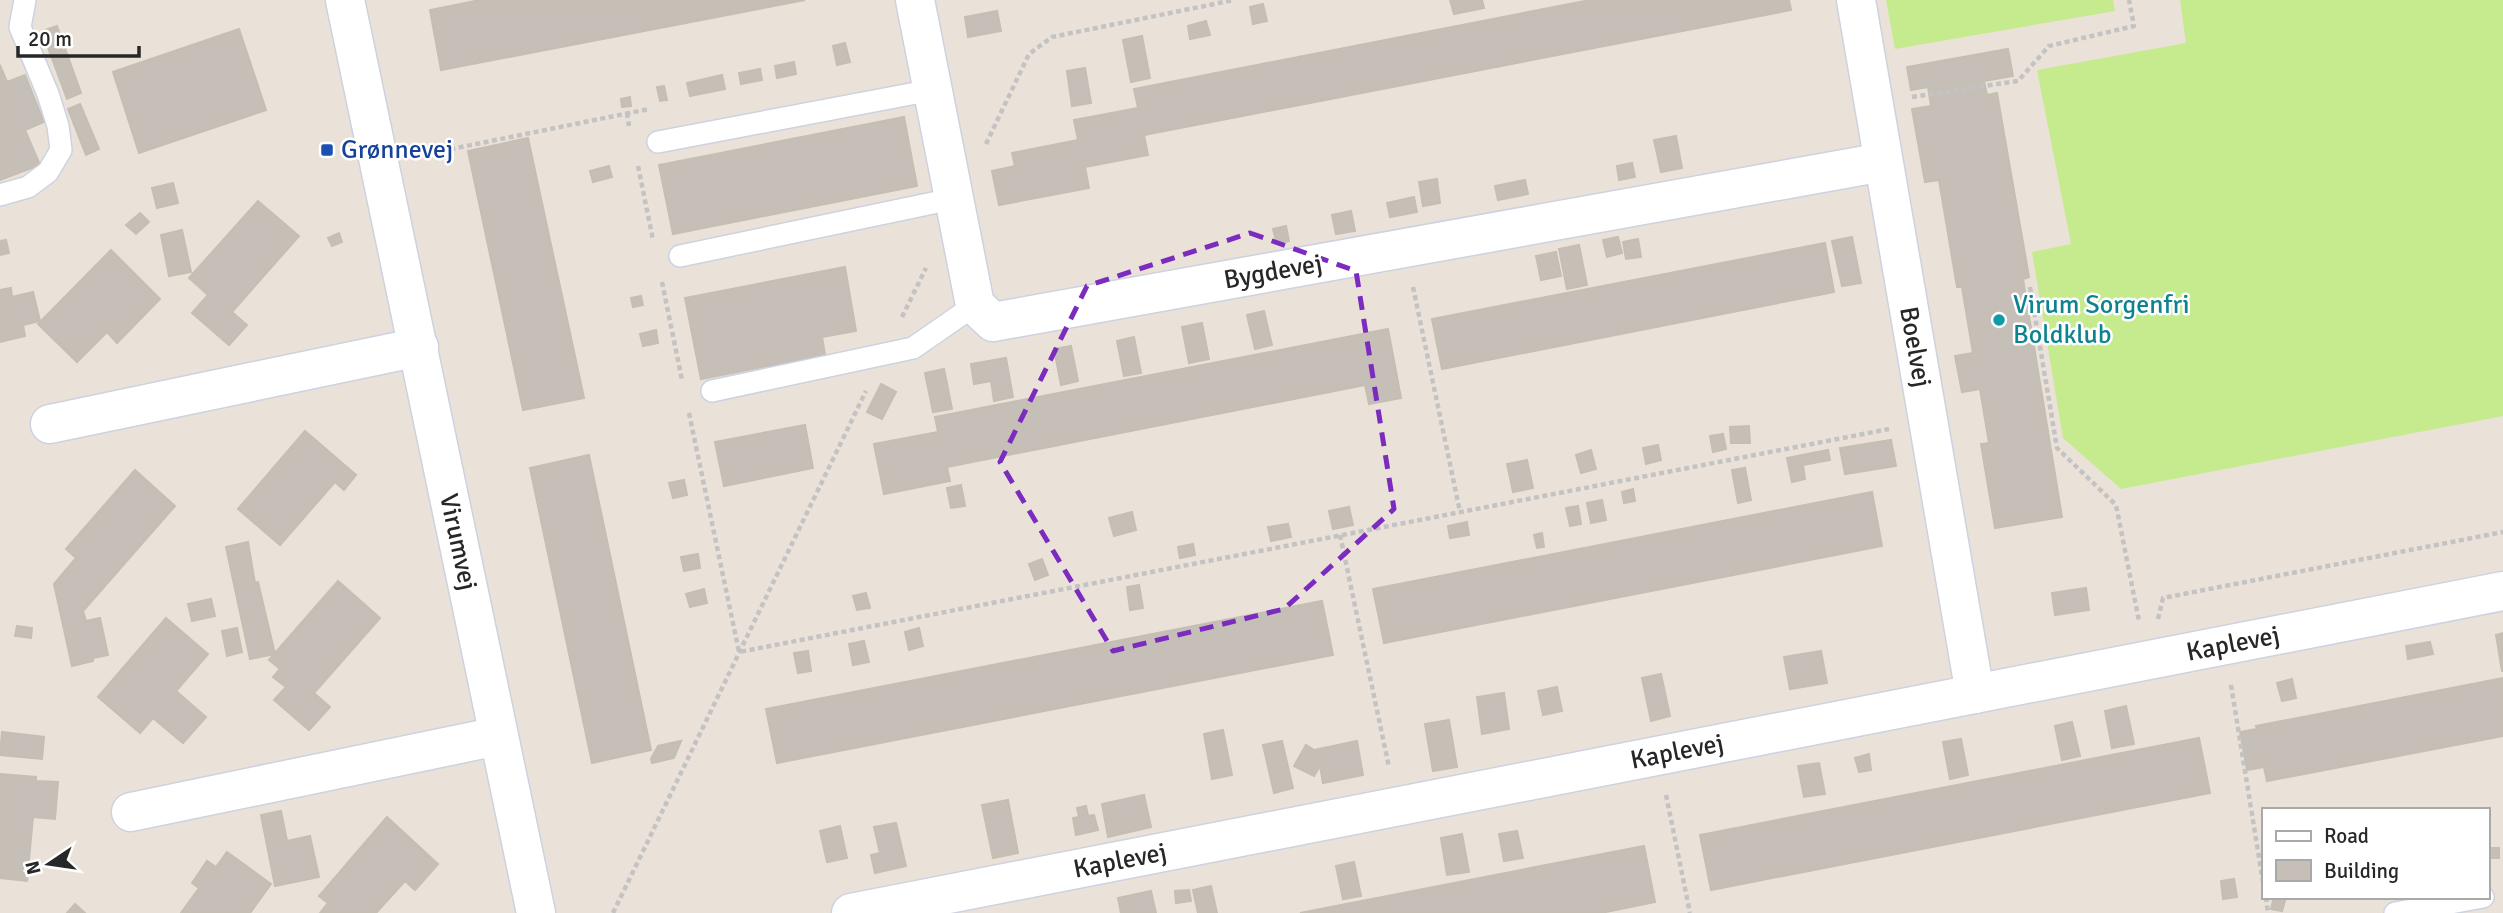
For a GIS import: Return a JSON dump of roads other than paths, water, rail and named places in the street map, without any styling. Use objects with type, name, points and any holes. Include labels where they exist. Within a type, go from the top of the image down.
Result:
[{"type":"street","name":"Virumvej","points":[[345,0],[536,913]]},
{"type":"street","points":[[915,0],[975,305]]},
{"type":"street","name":"Boelvej","points":[[1856,0],[1975,694]]},
{"type":"street","name":"Bygdevej","points":[[975,305],[993,322],[1884,162]]},
{"type":"street","points":[[50,424],[419,347]]},
{"type":"street","name":"Kaplevej","points":[[851,913],[2503,592]]},
{"type":"street","points":[[131,812],[498,736]]},
{"type":"lane","points":[[0,195],[28,187],[48,172],[61,150],[58,127],[48,94],[20,27],[25,0]]},
{"type":"lane","points":[[658,142],[932,90]]},
{"type":"lane","points":[[680,256],[953,204]]},
{"type":"lane","points":[[712,391],[913,348],[975,305]]},
{"type":"lane","points":[[2395,913],[2474,899]]},
{"type":"place","name":"Grønnevej","points":[[327,150]]},
{"type":"place","name":"Virum Sorgenfri Boldklub","points":[[1999,320]]}]
